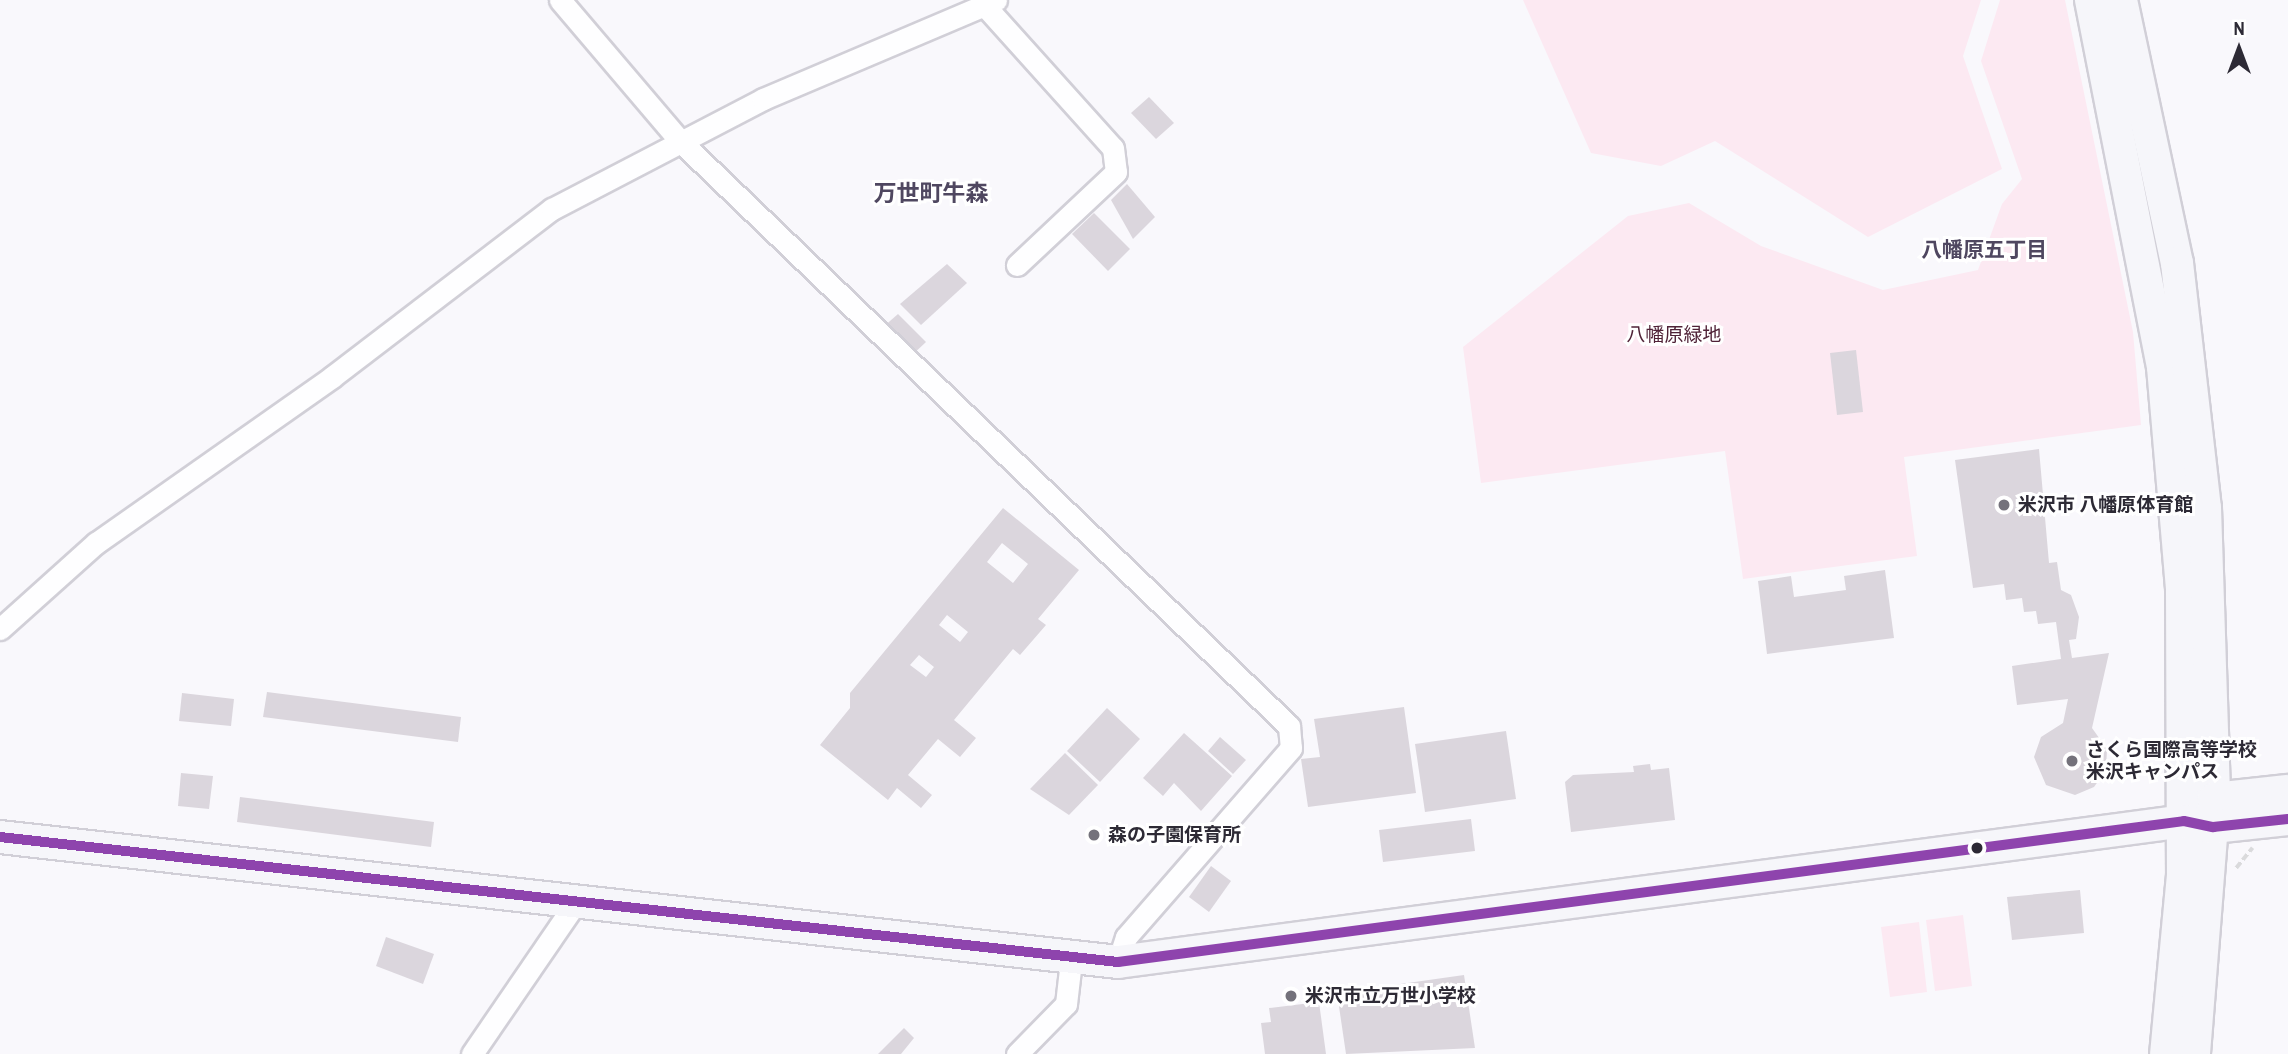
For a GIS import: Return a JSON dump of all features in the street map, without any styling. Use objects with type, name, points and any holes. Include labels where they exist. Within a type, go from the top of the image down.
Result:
[{"type":"street","points":[[560,0],[681,142],[1289,726],[1291,747],[1126,937],[1118,962]]},
{"type":"street","points":[[2091,0],[2163,367],[2204,816],[2166,1054]]},
{"type":"street","points":[[2121,0],[2177,263],[2196,407],[2204,816],[2194,1054]]},
{"type":"street","points":[[0,629],[96,543],[332,377],[552,209],[763,99],[990,3],[1113,148],[1116,172],[1017,265]]},
{"type":"street","points":[[0,837],[1071,961],[1118,962],[2204,816],[2288,791]]},
{"type":"street","points":[[2204,816],[2288,820]]},
{"type":"street","points":[[472,1054],[574,905]]},
{"type":"street","points":[[1017,1054],[1066,1004],[1071,961]]},
{"type":"path","points":[[2233,877],[2240,856],[2264,846]]},
{"type":"green space","points":[[1523,0],[1981,0],[1963,56],[2002,169],[1868,237],[1715,141],[1661,166],[1591,153]]},
{"type":"green space","name":"八幡原緑地","points":[[2000,0],[2065,0],[2133,332],[2141,425],[1904,457],[1917,556],[1743,579],[1725,451],[1481,483],[1463,347],[1628,216],[1689,203],[1761,246],[1883,290],[1978,270],[2002,204],[2022,179],[1981,61]]},
{"type":"green space","points":[[1963,915],[1972,986],[1935,991],[1926,920]]},
{"type":"green space","points":[[1919,922],[1927,992],[1890,997],[1881,927]]},
{"type":"building","points":[[1149,97],[1174,123],[1156,139],[1131,113]]},
{"type":"building","points":[[1127,184],[1155,217],[1133,239],[1111,200]]},
{"type":"building","points":[[1094,213],[1130,249],[1108,271],[1072,234]]},
{"type":"building","points":[[947,264],[967,283],[921,325],[900,304]]},
{"type":"building","points":[[898,314],[926,342],[910,357],[882,328]]},
{"type":"building","points":[[1856,350],[1863,412],[1837,415],[1830,353]]},
{"type":"building","points":[[2039,449],[2049,563],[2057,562],[2061,590],[2071,595],[2079,617],[2076,639],[2069,640],[2072,658],[2109,653],[2092,728],[2107,749],[2106,770],[2094,787],[2075,795],[2046,785],[2034,757],[2041,737],[2063,723],[2068,699],[2017,705],[2012,666],[2061,659],[2056,622],[2038,624],[2036,611],[2024,612],[2022,598],[2006,600],[2004,584],[1973,588],[1955,460]]},
{"type":"building","points":[[1003,508],[1079,570],[1038,619],[1046,625],[1020,655],[1013,649],[954,720],[976,738],[960,757],[938,739],[908,775],[932,795],[921,808],[897,788],[888,800],[820,745],[850,708],[850,693]],"holes":[[[1002,543],[1028,564],[1013,583],[987,562]],[[947,615],[968,632],[960,642],[939,625]],[[919,655],[934,667],[926,677],[910,665]]]},
{"type":"building","points":[[1885,570],[1894,638],[1767,654],[1758,581],[1791,576],[1794,597],[1846,590],[1844,576]]},
{"type":"building","points":[[267,692],[461,717],[458,742],[263,717]]},
{"type":"building","points":[[182,693],[234,699],[231,726],[179,721]]},
{"type":"building","points":[[1404,707],[1416,793],[1308,807],[1301,759],[1320,757],[1314,719]]},
{"type":"building","points":[[1107,708],[1140,739],[1100,782],[1067,751]]},
{"type":"building","points":[[1506,731],[1516,799],[1425,812],[1415,744]]},
{"type":"building","points":[[1184,733],[1232,776],[1201,811],[1174,783],[1163,796],[1143,778]]},
{"type":"building","points":[[1220,737],[1246,760],[1233,774],[1208,751]]},
{"type":"building","points":[[1065,753],[1098,785],[1069,815],[1030,789]]},
{"type":"building","points":[[1650,764],[1651,770],[1669,768],[1675,820],[1571,832],[1565,782],[1573,775],[1634,772],[1633,766]]},
{"type":"building","points":[[181,773],[213,776],[209,809],[178,806]]},
{"type":"building","points":[[240,797],[434,822],[431,847],[237,822]]},
{"type":"building","points":[[1471,819],[1475,851],[1383,862],[1379,830]]},
{"type":"building","points":[[1211,866],[1231,881],[1209,912],[1189,897]]},
{"type":"building","points":[[2080,890],[2084,933],[2012,940],[2007,897]]},
{"type":"building","points":[[386,937],[434,954],[423,984],[376,966]]},
{"type":"building","points":[[1464,975],[1475,1048],[1346,1054],[1337,993]]},
{"type":"building","points":[[1319,1002],[1326,1054],[1265,1054],[1261,1023],[1271,1022],[1269,1008]]},
{"type":"building","points":[[904,1028],[914,1038],[901,1054],[878,1054]]},
{"type":"transit line","points":[[0,837],[1118,962],[2184,821],[2213,827],[2288,819]]},
{"type":"place","name":"米沢市 八幡原体育館","points":[[2004,505]]},
{"type":"place","name":"さくら国際高等学校 米沢キャンパス","points":[[2072,761]]},
{"type":"place","name":"森の子園保育所","points":[[1094,835]]},
{"type":"place","name":"米沢市立万世小学校","points":[[1291,996]]},
{"type":"district","name":"万世町牛森","points":[[931,193]]},
{"type":"district","name":"八幡原五丁目","points":[[1984,250]]}]
